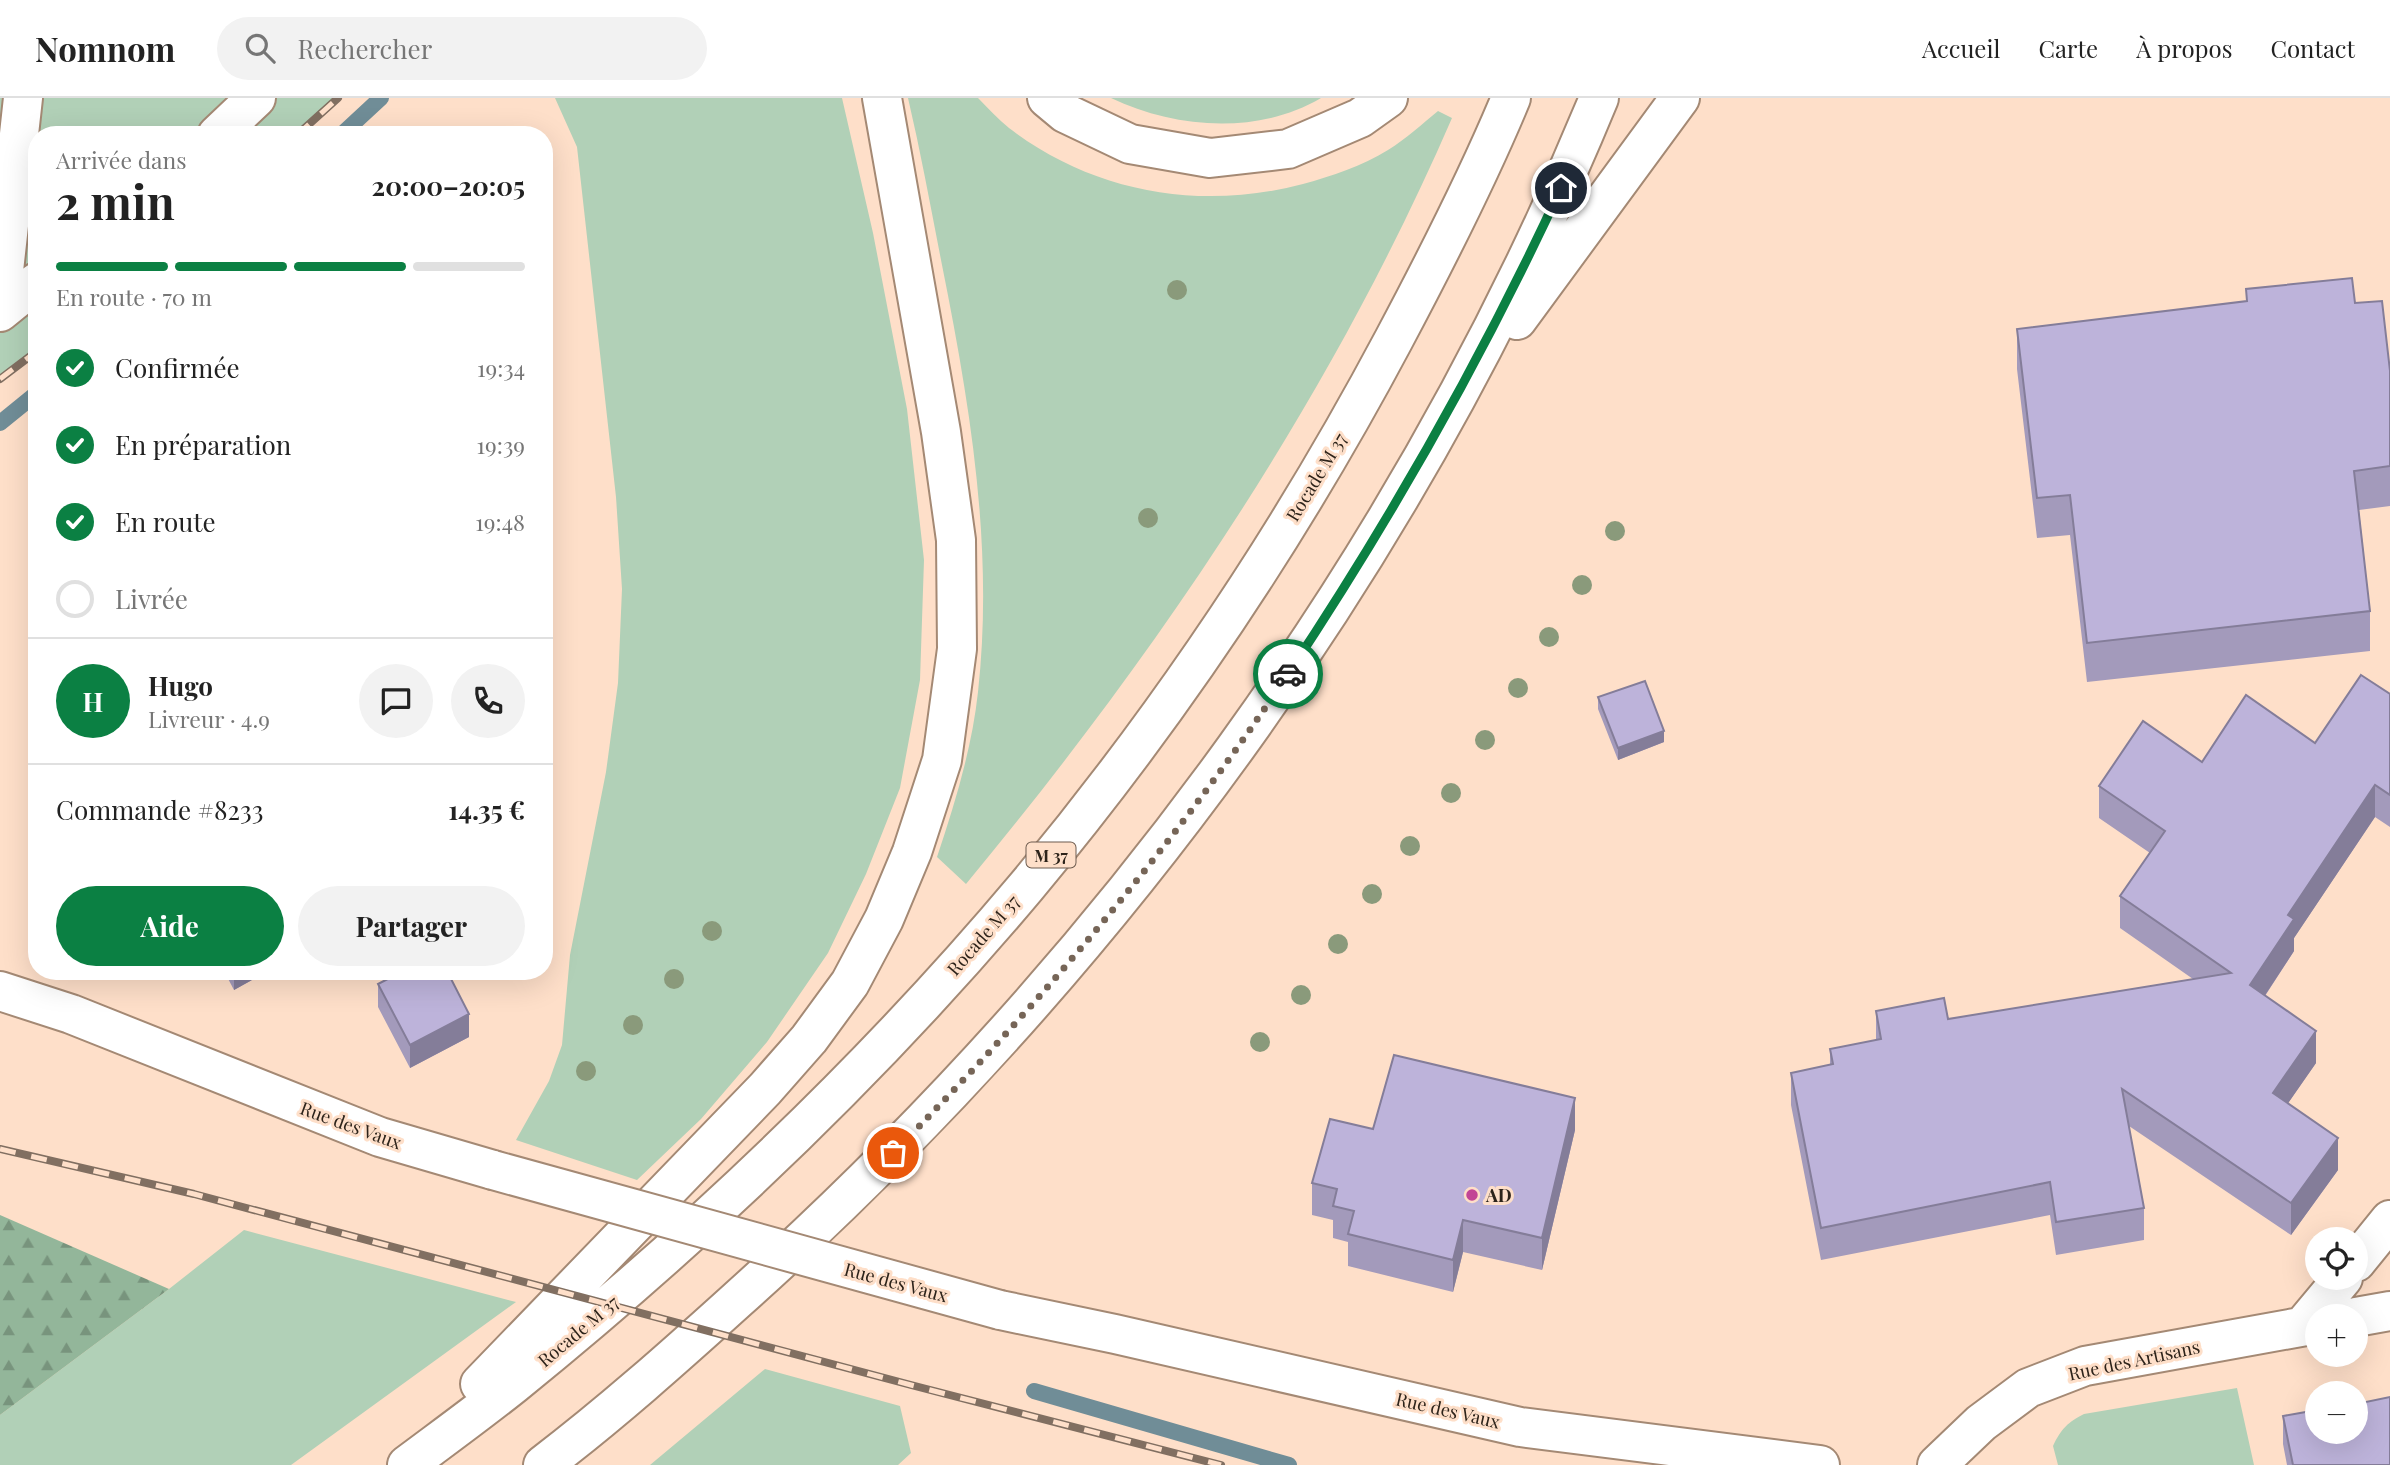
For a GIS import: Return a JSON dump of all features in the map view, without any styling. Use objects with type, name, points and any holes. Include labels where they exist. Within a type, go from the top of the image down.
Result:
[{"type":"main road","points":[[0,309],[23,98]]},
{"type":"main road","points":[[227,126],[256,98]]},
{"type":"main road","points":[[405,1465],[765,1090],[809,1039],[850,983],[884,919],[912,852],[942,760],[957,649],[956,540],[941,432],[882,98]]},
{"type":"main road","points":[[1047,98],[1065,113],[1130,144],[1210,158],[1289,149],[1360,118],[1388,98]]},
{"type":"main road","name":"Rocade M 37","points":[[405,1465],[532,1369],[626,1290],[737,1190],[888,1040],[1026,886],[1152,726],[1268,556],[1327,459],[1419,293],[1511,98]]},
{"type":"main road","points":[[543,1465],[691,1342],[875,1172],[957,1087],[1088,939],[1218,774],[1337,600],[1443,421],[1538,237],[1599,98]]},
{"type":"main road","points":[[1443,421],[1681,98]]},
{"type":"main road","points":[[0,309],[28,289]]},
{"type":"main road","name":"Rue des Vaux","points":[[0,991],[71,1014],[380,1137],[1000,1310],[1520,1427],[1819,1465]]},
{"type":"main road","points":[[2368,1247],[2390,1220]]},
{"type":"main road","points":[[2368,1315],[2390,1311]]},
{"type":"main road","name":"Rue des Artisans","points":[[1937,1465],[1981,1423],[2028,1388],[2085,1366],[2305,1326]]},
{"type":"green space","points":[[0,98],[338,98],[306,126],[28,126],[28,356],[0,376]]},
{"type":"green space","points":[[555,98],[842,98],[873,233],[907,409],[924,560],[920,680],[900,788],[866,874],[828,953],[767,1042],[701,1119],[637,1180],[516,1140],[549,1081],[562,1045],[570,955],[606,772],[618,683],[622,589],[616,497],[577,147]]},
{"type":"green space","points":[[908,98],[978,98],[1009,128],[1076,168],[1112,181],[1188,195],[1226,196],[1265,192],[1314,181],[1378,156],[1438,111],[1452,118],[1404,221],[1352,322],[1296,421],[1236,518],[1107,705],[966,884],[937,857],[962,775],[978,692],[982,638],[981,531],[977,477],[962,371]]},
{"type":"green space","points":[[1111,98],[1321,98],[1297,110],[1271,118],[1217,124],[1162,116]]},
{"type":"green space","points":[[0,1215],[169,1289],[0,1415]]},
{"type":"green space","points":[[244,1230],[516,1302],[291,1465],[0,1465],[0,1415]]},
{"type":"green space","points":[[765,1369],[900,1406],[911,1453],[898,1465],[650,1465]]},
{"type":"green space","points":[[2237,1388],[2254,1465],[2058,1465],[2053,1446],[2056,1440],[2066,1427],[2084,1414]]},
{"type":"building","points":[[2352,278],[2355,303],[2382,301],[2390,371],[2390,466],[2354,471],[2370,611],[2087,643],[2070,495],[2037,498],[2017,329],[2247,301],[2246,289]]},
{"type":"building","points":[[2361,675],[2390,694],[2390,795],[2375,785],[2288,915],[2294,919],[2250,985],[2316,1031],[2273,1093],[2338,1138],[2291,1203],[2122,1089],[2144,1208],[2056,1222],[2050,1182],[1821,1228],[1791,1073],[1833,1064],[1830,1049],[1881,1039],[1876,1011],[1944,998],[1948,1019],[2231,973],[2120,896],[2165,831],[2099,786],[2143,721],[2202,762],[2246,695],[2315,743]]},
{"type":"building","points":[[1645,681],[1664,731],[1618,748],[1598,697]]},
{"type":"building","points":[[386,980],[452,980],[469,1014],[410,1045],[378,984]]},
{"type":"building","points":[[1394,1055],[1575,1098],[1542,1238],[1463,1220],[1453,1260],[1348,1234],[1354,1211],[1333,1206],[1337,1189],[1312,1183],[1330,1119],[1373,1129]]},
{"type":"building","points":[[2390,1397],[2390,1465],[2293,1465],[2283,1416],[2305,1412],[2305,1444],[2368,1444],[2368,1402]]},
{"type":"waterway","points":[[351,126],[381,98]]},
{"type":"waterway","points":[[0,423],[28,400]]},
{"type":"waterway","points":[[1034,1391],[1289,1465]]},
{"type":"railway","points":[[307,126],[338,98]]},
{"type":"railway","points":[[0,379],[28,358]]},
{"type":"railway","points":[[0,1149],[194,1194],[1221,1465]]},
{"type":"way so far","points":[[893,1153],[984,1058],[1088,939],[1218,774],[1288,674]]},
{"type":"place","name":"AD","points":[[1472,1195]]},
{"type":"route","points":[[1288,674],[1391,512],[1443,421],[1492,329],[1561,188]]}]
